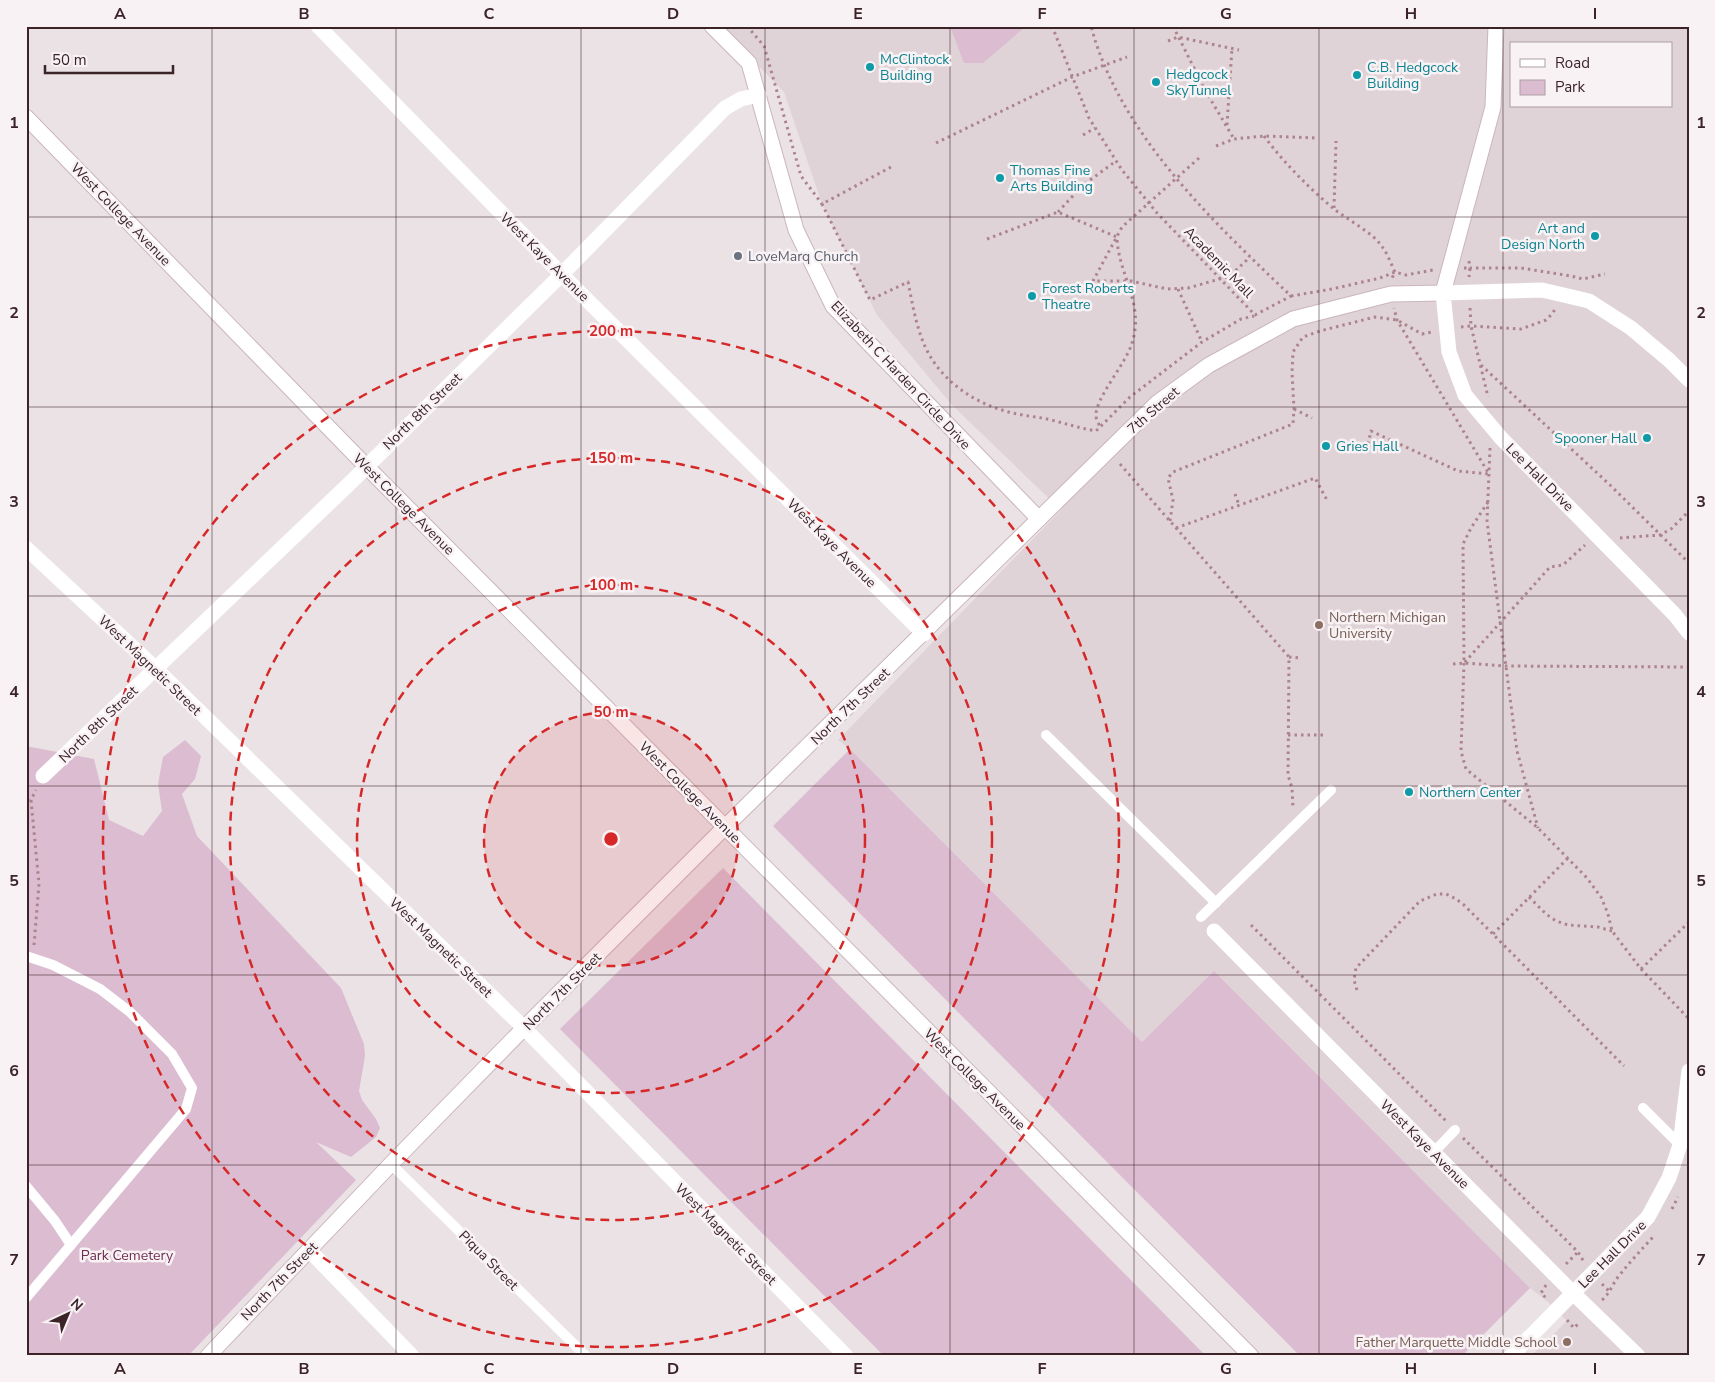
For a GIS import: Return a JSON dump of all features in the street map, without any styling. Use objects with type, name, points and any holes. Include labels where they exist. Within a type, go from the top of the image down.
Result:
[{"type":"street","name":"West Kaye Avenue","points":[[318,26],[562,274],[924,634]]},
{"type":"street","name":"Elizabeth C Harden Circle Drive","points":[[712,26],[750,63],[796,230],[833,306],[1039,519]]},
{"type":"street","points":[[1496,26],[1493,107],[1443,293],[1542,290],[1589,301],[1631,328],[1669,360],[1689,380]]},
{"type":"street","name":"North 8th Street","points":[[43,776],[366,466],[562,274],[725,108],[741,99],[759,95]]},
{"type":"street","name":"West College Avenue","points":[[26,117],[366,466],[1252,1356]]},
{"type":"street","name":"7th Street","points":[[924,634],[1158,403],[1209,365],[1293,319],[1391,294],[1443,293]]},
{"type":"street","name":"Lee Hall Drive","points":[[1443,293],[1449,352],[1465,395],[1507,445],[1675,615],[1689,633]]},
{"type":"street","name":"West Magnetic Street","points":[[26,548],[156,669],[524,1028],[846,1356]]},
{"type":"street","name":"North 7th Street","points":[[208,1356],[524,1028],[725,827],[924,634]]},
{"type":"street","name":"West Kaye Avenue","points":[[1214,930],[1573,1293],[1638,1356]]},
{"type":"street","name":"Lee Hall Drive","points":[[1511,1356],[1648,1217],[1669,1178],[1680,1146],[1689,1071]]},
{"type":"street","points":[[309,1250],[412,1356]]},
{"type":"lane","points":[[1046,735],[1216,903]]},
{"type":"lane","points":[[1201,917],[1331,790]]},
{"type":"lane","points":[[26,1298],[186,1109],[192,1088],[172,1054],[130,1012],[100,989],[52,965],[29,957]]},
{"type":"lane","points":[[1644,1108],[1680,1146]]},
{"type":"lane","points":[[1434,1152],[1455,1130]]},
{"type":"lane","name":"Piqua Street","points":[[391,1164],[586,1356]]},
{"type":"lane","points":[[26,1186],[55,1221],[71,1245]]},
{"type":"path","points":[[747,26],[764,46],[801,176],[822,204],[870,300],[908,282],[926,348],[936,364],[950,380],[977,400],[1003,411],[1048,419],[1096,431],[1130,397],[1202,342],[1241,319],[1255,316]]},
{"type":"path","name":"Academic Mall","points":[[1052,26],[1089,118],[1116,161],[1148,203],[1255,316],[1291,296],[1222,230],[1157,155],[1114,88],[1090,26]]},
{"type":"path","points":[[1173,26],[1205,90],[1234,138]]},
{"type":"path","points":[[1168,41],[1178,37],[1239,50]]},
{"type":"path","points":[[1226,126],[1232,48]]},
{"type":"path","points":[[936,143],[1072,77],[1127,57]]},
{"type":"path","points":[[1082,135],[1095,128]]},
{"type":"path","points":[[1264,136],[1289,166],[1334,209],[1383,247],[1395,272],[1390,280],[1397,320],[1489,474]]},
{"type":"path","points":[[1216,146],[1234,138],[1264,136],[1316,138]]},
{"type":"path","points":[[1334,209],[1336,141]]},
{"type":"path","points":[[1199,158],[1122,227],[1092,282],[1129,281],[1167,289],[1188,288],[1230,276],[1250,257]]},
{"type":"path","points":[[987,239],[1058,212],[1082,186],[1116,161]]},
{"type":"path","points":[[822,204],[891,168]]},
{"type":"path","points":[[1058,212],[1117,237]]},
{"type":"path","points":[[1100,427],[1096,416],[1098,406],[1127,357],[1136,331],[1134,301],[1118,249],[1117,237]]},
{"type":"path","points":[[1470,268],[1521,268],[1583,279],[1605,274]]},
{"type":"path","points":[[1178,289],[1202,342]]},
{"type":"path","points":[[1170,521],[1173,500],[1168,478],[1173,472],[1293,424],[1293,352],[1303,337],[1375,317],[1397,320],[1422,334],[1447,328],[1471,326],[1521,329],[1546,320],[1553,313],[1563,295]]},
{"type":"path","points":[[1471,326],[1491,409],[1487,521],[1517,751],[1538,828]]},
{"type":"path","points":[[1480,364],[1610,485],[1689,563]]},
{"type":"path","points":[[1294,410],[1312,418]]},
{"type":"path","points":[[1368,444],[1371,431],[1458,471],[1489,474]]},
{"type":"path","points":[[1120,464],[1289,657],[1288,775],[1292,788],[1293,812]]},
{"type":"path","points":[[1176,528],[1315,478],[1328,502]]},
{"type":"path","points":[[1235,494],[1239,505]]},
{"type":"path","points":[[1488,502],[1463,544],[1464,663],[1461,751],[1466,769],[1538,828],[1587,878],[1601,897],[1612,931],[1641,970],[1689,1019]]},
{"type":"path","points":[[1464,663],[1550,567],[1563,565],[1586,544],[1660,535],[1671,529],[1689,511]]},
{"type":"path","points":[[1289,657],[1300,658]]},
{"type":"path","points":[[1453,664],[1689,667]]},
{"type":"path","points":[[1288,735],[1325,735]]},
{"type":"path","points":[[26,806],[43,776]]},
{"type":"path","points":[[29,957],[39,884],[31,800]]},
{"type":"path","points":[[1493,934],[1568,858]]},
{"type":"path","points":[[1357,990],[1354,980],[1356,968],[1420,902],[1428,897],[1446,894],[1456,898],[1624,1066]]},
{"type":"path","points":[[1529,897],[1556,921],[1612,931]]},
{"type":"path","points":[[1641,970],[1689,922]]},
{"type":"path","points":[[1251,925],[1578,1252],[1592,1274],[1610,1292]]},
{"type":"shaded area","name":"Northern Michigan University","points":[[720,26],[1689,26],[1689,1356],[1531,1356],[1567,1321],[1548,1302],[1530,1288],[1214,971],[1142,1042],[850,749],[838,740],[1061,510],[952,405],[877,315],[822,204],[784,92]]},
{"type":"green space","points":[[950,26],[1026,26],[983,63],[964,63]]},
{"type":"green space","name":"Park Cemetery","points":[[185,740],[201,756],[195,779],[182,794],[197,836],[341,988],[364,1044],[365,1056],[359,1091],[362,1100],[376,1119],[380,1128],[376,1137],[351,1157],[316,1142],[356,1180],[188,1356],[26,1356],[26,746],[94,759],[109,820],[143,836],[162,811],[158,784],[163,757]]},
{"type":"green space","points":[[850,749],[1142,1042],[1214,971],[1530,1288],[1462,1356],[1300,1356],[773,826]]},
{"type":"green space","points":[[723,868],[1206,1356],[884,1356],[560,1029]]},
{"type":"place","name":"McClintock Building","points":[[870,67]]},
{"type":"place","name":"C.B. Hedgcock Building","points":[[1357,75]]},
{"type":"place","name":"Hedgcock SkyTunnel","points":[[1156,82]]},
{"type":"place","name":"Thomas Fine Arts Building","points":[[1000,178]]},
{"type":"place","name":"Art and Design North","points":[[1595,236]]},
{"type":"place","name":"LoveMarq Church","points":[[738,256]]},
{"type":"place","name":"Forest Roberts Theatre","points":[[1032,296]]},
{"type":"place","name":"Spooner Hall","points":[[1647,438]]},
{"type":"place","name":"Gries Hall","points":[[1326,446]]},
{"type":"place","name":"Northern Michigan University","points":[[1319,625]]},
{"type":"place","name":"Northern Center","points":[[1409,792]]},
{"type":"place","name":"Father Marquette Middle School","points":[[1567,1342]]}]
